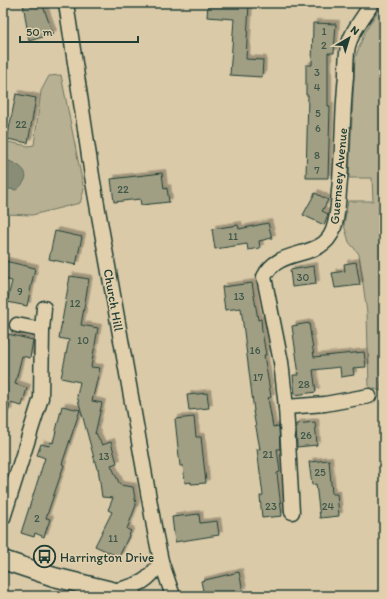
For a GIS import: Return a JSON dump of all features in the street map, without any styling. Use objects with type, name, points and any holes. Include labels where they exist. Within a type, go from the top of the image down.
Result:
[{"type":"street","name":"Church Hill","points":[[66,3],[92,176],[161,560],[172,596]]},
{"type":"street","name":"Guernsey Avenue","points":[[292,512],[286,407],[281,362],[264,277],[273,264],[289,255],[307,252],[324,244],[332,233],[336,222],[342,161],[344,90],[348,46],[360,20],[372,3]]},
{"type":"street","points":[[3,518],[41,398],[42,330],[44,308]]},
{"type":"street","points":[[17,325],[42,330]]},
{"type":"street","points":[[286,407],[325,404],[369,396]]},
{"type":"street","points":[[3,560],[54,577],[132,596]]},
{"type":"street","points":[[114,592],[146,581],[153,574],[161,560]]},
{"type":"shaded area","points":[[383,3],[384,220],[380,220],[381,260],[384,283],[381,391],[369,387],[367,313],[359,254],[349,242],[344,225],[348,201],[373,201],[372,178],[349,178],[355,58],[365,32]]},
{"type":"shaded area","points":[[61,75],[84,190],[80,203],[32,215],[3,214],[3,141],[28,146],[34,145],[41,91],[49,76]]},
{"type":"shaded area","points":[[3,159],[20,167],[26,174],[22,184],[16,190],[3,188]]},
{"type":"building","points":[[23,3],[42,3],[53,34],[29,41]]},
{"type":"building","points":[[208,3],[249,3],[246,59],[263,60],[262,77],[230,75],[234,19],[207,17]]},
{"type":"building","points":[[313,23],[336,24],[334,53],[328,53],[328,106],[330,106],[328,178],[306,178],[308,95],[306,95],[306,65],[312,65]]},
{"type":"building","points":[[16,94],[36,98],[28,143],[7,139]]},
{"type":"building","points":[[162,173],[164,189],[167,188],[169,202],[141,205],[140,199],[114,202],[111,179]]},
{"type":"building","points":[[315,193],[328,200],[322,211],[328,214],[324,225],[303,215]]},
{"type":"building","points":[[268,223],[272,238],[259,241],[260,248],[248,250],[247,244],[215,249],[212,229],[238,225],[239,229]]},
{"type":"building","points":[[55,231],[82,237],[76,265],[49,259]]},
{"type":"building","points":[[5,261],[35,268],[27,306],[7,302],[12,281],[3,279]]},
{"type":"building","points":[[356,262],[360,285],[335,288],[332,273],[345,271],[344,264]]},
{"type":"building","points":[[314,266],[316,284],[292,287],[290,270]]},
{"type":"building","points":[[70,276],[89,279],[81,325],[98,328],[91,367],[100,368],[92,401],[102,403],[95,434],[96,433],[102,445],[111,442],[117,463],[111,465],[120,485],[133,487],[136,505],[127,529],[131,531],[119,557],[95,546],[112,512],[108,510],[113,498],[102,497],[98,468],[97,469],[77,396],[80,382],[61,378],[69,340],[59,338]]},
{"type":"building","points":[[252,283],[258,320],[261,319],[266,355],[264,355],[271,397],[268,398],[273,427],[279,426],[280,449],[277,449],[280,472],[277,473],[282,516],[262,518],[260,496],[263,495],[257,449],[260,449],[253,411],[241,308],[225,310],[222,287]]},
{"type":"building","points":[[309,323],[314,357],[364,352],[366,367],[353,368],[354,375],[341,377],[340,367],[313,370],[316,392],[295,395],[293,375],[299,375],[292,326]]},
{"type":"building","points":[[8,334],[33,340],[30,358],[22,356],[15,384],[27,388],[22,406],[10,403],[8,413],[3,413],[3,355]]},
{"type":"building","points":[[207,393],[209,408],[189,410],[187,395]]},
{"type":"building","points":[[62,406],[80,410],[62,464],[64,465],[46,518],[50,519],[44,537],[35,533],[34,537],[21,533],[45,458],[37,455],[41,444],[49,446],[50,442],[53,443]]},
{"type":"building","points":[[194,417],[196,437],[201,437],[206,483],[185,483],[183,466],[180,466],[175,419]]},
{"type":"building","points":[[315,422],[317,445],[297,447],[296,424]]},
{"type":"building","points":[[329,460],[332,494],[337,494],[339,516],[320,518],[316,484],[312,485],[309,462]]},
{"type":"building","points":[[199,514],[200,523],[217,521],[219,535],[175,542],[172,517]]},
{"type":"building","points":[[239,572],[243,591],[233,593],[234,596],[204,596],[201,581]]},
{"type":"place","name":"Harrington Drive","points":[[44,557]]}]
